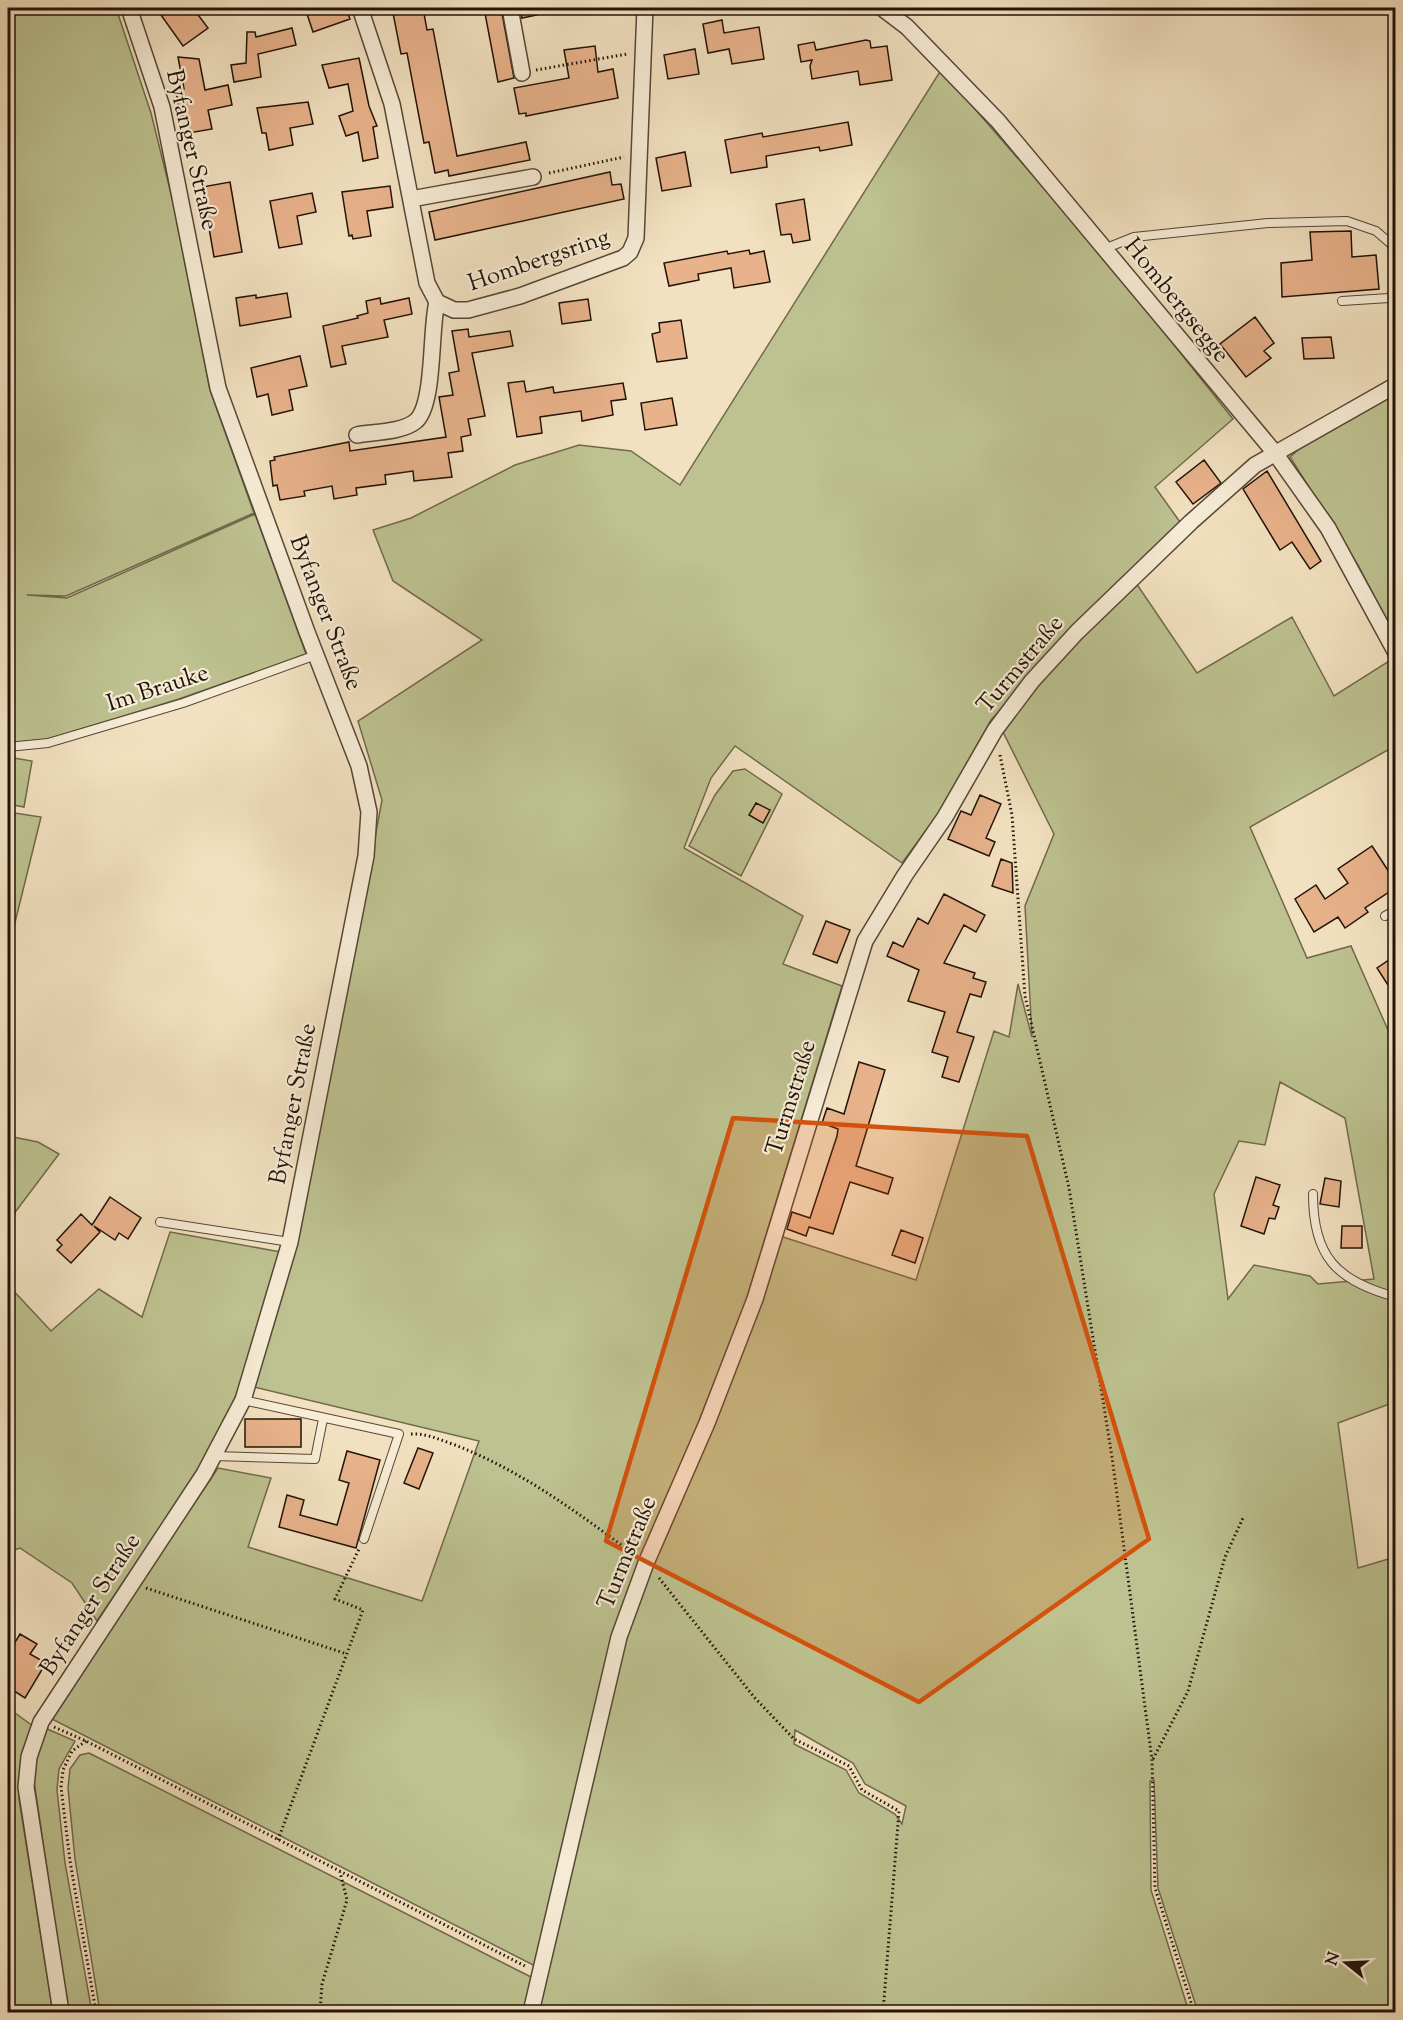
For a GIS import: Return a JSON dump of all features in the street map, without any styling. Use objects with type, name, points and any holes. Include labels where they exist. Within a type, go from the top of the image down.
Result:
[{"type":"street","name":"Byfanger Straße","points":[[61,2013],[26,1787],[29,1757],[41,1722],[213,1456],[243,1400],[290,1242],[366,856],[369,812],[359,766],[218,388],[162,107],[129,8]]},
{"type":"street","points":[[357,435],[409,425],[420,415],[429,388],[432,322],[436,302],[426,283],[388,90],[360,8]]},
{"type":"street","points":[[510,8],[522,73]]},
{"type":"street","name":"Hombergsring","points":[[436,302],[454,310],[483,307],[623,258],[630,252],[636,238],[645,8]]},
{"type":"street","name":"Hombergsegge","points":[[882,8],[907,27],[991,113],[1275,453],[1328,528],[1395,653]]},
{"type":"street","points":[[411,199],[533,177]]},
{"type":"street","name":"Turmstraße","points":[[531,2013],[619,1637],[646,1563],[707,1423],[755,1299],[865,941],[905,875],[945,817],[995,730],[1032,681],[1077,632],[1255,465],[1395,385]]},
{"type":"lane","points":[[1104,249],[1134,237],[1315,220],[1359,223],[1386,238],[1395,251],[1393,294],[1389,298],[1342,301]]},
{"type":"lane","points":[[1386,238],[1395,238]]},
{"type":"lane","name":"Im Brauke","points":[[8,747],[48,743],[161,710],[316,655]]},
{"type":"lane","points":[[1385,916],[1395,910]]},
{"type":"lane","points":[[1313,1194],[1315,1232],[1320,1245],[1333,1265],[1372,1290],[1395,1297]]},
{"type":"lane","points":[[160,1222],[290,1242]]},
{"type":"lane","points":[[243,1400],[399,1434],[364,1539]]},
{"type":"lane","points":[[213,1456],[315,1459],[323,1419]]},
{"type":"path","points":[[522,73],[643,51]]},
{"type":"path","points":[[533,177],[638,154]]},
{"type":"path","points":[[995,730],[1012,815],[1025,996],[1069,1188],[1112,1458],[1152,1760],[1155,1888],[1194,2013]]},
{"type":"path","points":[[399,1434],[424,1434],[486,1457],[569,1506],[646,1563],[754,1697],[794,1738],[849,1766],[861,1790],[899,1811],[883,2013]]},
{"type":"path","points":[[1152,1760],[1188,1691],[1225,1557],[1243,1518]]},
{"type":"path","points":[[278,1840],[363,1610],[335,1599],[364,1539]]},
{"type":"path","points":[[132,1583],[347,1654]]},
{"type":"path","points":[[41,1722],[86,1741],[521,1964],[538,1976]]},
{"type":"path","points":[[86,1741],[72,1751],[63,1770],[61,1787],[70,1861],[96,2013]]},
{"type":"path","points":[[320,2013],[322,1984],[347,1900],[339,1871]]},
{"type":"highlighted area","points":[[733,1118],[1027,1136],[1149,1539],[919,1702],[606,1541]]},
{"type":"green space","points":[[8,8],[117,11],[151,113],[174,206],[210,390],[254,513],[66,596],[27,595],[67,598],[255,514],[306,654],[179,699],[48,739],[8,743]]},
{"type":"green space","points":[[941,70],[1108,262],[1233,419],[1155,487],[1180,522],[1074,629],[991,720],[941,810],[902,863],[735,746],[711,778],[684,848],[803,916],[783,964],[842,986],[745,1304],[621,1620],[535,1966],[50,1718],[218,1468],[271,1478],[248,1547],[422,1601],[479,1441],[254,1387],[352,962],[382,800],[358,721],[482,640],[393,581],[373,530],[411,518],[515,465],[579,445],[631,451],[680,485]]},
{"type":"green space","points":[[1395,393],[1395,636],[1358,565],[1290,457],[1306,443]]},
{"type":"green space","points":[[1136,583],[1197,673],[1292,617],[1334,696],[1389,661],[1395,674],[1395,746],[1250,827],[1307,958],[1351,946],[1395,1046],[1395,1402],[1338,1423],[1358,1568],[1395,1557],[1395,2012],[1198,2012],[1158,1888],[1154,1780],[1150,1781],[1151,1890],[1189,2012],[535,2012],[623,1639],[780,1236],[916,1280],[994,1031],[1009,1037],[1018,984],[1032,1037],[1025,906],[1054,834],[1002,730],[1036,685]],"holes":[[[1280,1082],[1345,1118],[1374,1279],[1318,1284],[1310,1276],[1254,1265],[1228,1299],[1214,1194],[1239,1141],[1265,1145]],[[795,1730],[853,1763],[865,1784],[906,1806],[902,1824],[895,1814],[859,1793],[846,1770],[794,1744]]]},
{"type":"green space","points":[[8,757],[32,761],[24,807],[8,804]]},
{"type":"green space","points":[[745,769],[782,794],[741,876],[689,846],[715,795],[733,771]]},
{"type":"green space","points":[[8,812],[41,817],[8,951]]},
{"type":"green space","points":[[8,1136],[38,1142],[59,1154],[16,1211],[8,1226]]},
{"type":"green space","points":[[170,1232],[281,1252],[240,1386],[213,1448],[97,1621],[72,1583],[20,1548],[8,1552],[8,1285],[51,1331],[99,1289],[142,1317]]},
{"type":"green space","points":[[8,1708],[33,1726],[21,1763],[19,1799],[53,2012],[8,2012]]},
{"type":"green space","points":[[45,1728],[75,1741],[59,1769],[57,1790],[65,1863],[92,2012],[68,2012],[34,1781],[37,1755]]},
{"type":"green space","points":[[89,1753],[533,1978],[526,2012],[100,2012],[75,1859],[68,1788],[70,1769],[80,1755]]},
{"type":"building","points":[[156,8],[193,8],[208,28],[183,46]]},
{"type":"building","points":[[305,8],[346,8],[350,19],[313,32]]},
{"type":"building","points":[[392,8],[423,8],[427,30],[433,29],[457,156],[526,142],[530,160],[449,176],[448,170],[435,173],[429,142],[424,143],[407,53],[401,54]]},
{"type":"building","points":[[484,8],[501,8],[514,78],[498,82]]},
{"type":"building","points":[[520,8],[537,8],[537,15],[522,18]]},
{"type":"building","points":[[722,20],[724,33],[759,27],[764,59],[732,64],[729,49],[708,53],[703,24]]},
{"type":"building","points":[[292,28],[296,45],[258,54],[261,77],[234,82],[231,65],[246,63],[247,32],[255,32],[256,37]]},
{"type":"building","points":[[870,41],[871,48],[887,46],[892,80],[860,85],[858,71],[812,79],[810,66],[812,60],[801,62],[798,45],[814,42],[816,50]]},
{"type":"building","points":[[595,46],[598,72],[613,69],[618,98],[526,116],[526,113],[519,114],[514,88],[569,78],[564,50]]},
{"type":"building","points":[[695,49],[699,74],[668,79],[664,55]]},
{"type":"building","points":[[178,57],[199,59],[205,90],[228,85],[232,105],[208,110],[212,129],[189,133],[185,115],[180,116],[176,91],[184,89]]},
{"type":"building","points":[[359,58],[369,106],[377,126],[373,127],[378,158],[363,161],[358,132],[346,136],[339,116],[353,111],[348,84],[329,88],[322,65]]},
{"type":"building","points":[[308,102],[313,124],[290,128],[293,145],[269,150],[266,133],[262,133],[257,108]]},
{"type":"building","points":[[848,122],[852,145],[820,151],[819,147],[766,156],[767,167],[731,173],[725,140],[762,133],[763,137]]},
{"type":"building","points":[[685,152],[691,186],[662,191],[656,158]]},
{"type":"building","points":[[610,172],[612,185],[621,184],[624,199],[435,240],[429,212]]},
{"type":"building","points":[[230,182],[242,252],[214,257],[202,187]]},
{"type":"building","points":[[390,186],[393,207],[367,211],[371,236],[353,239],[352,235],[349,236],[342,192]]},
{"type":"building","points":[[312,193],[316,212],[297,216],[302,244],[279,248],[270,201]]},
{"type":"building","points":[[804,199],[810,240],[793,243],[791,234],[781,235],[776,204]]},
{"type":"building","points":[[1351,231],[1352,257],[1376,255],[1379,289],[1282,297],[1281,263],[1312,260],[1310,232]]},
{"type":"building","points":[[749,250],[750,254],[764,251],[770,282],[734,288],[731,268],[698,274],[699,280],[669,286],[664,263],[727,251],[728,254]]},
{"type":"building","points":[[287,293],[291,317],[240,326],[236,298],[256,295],[256,298]]},
{"type":"building","points":[[380,298],[381,304],[409,298],[412,314],[384,320],[388,337],[342,346],[346,364],[331,367],[323,326],[358,318],[357,316],[368,313],[366,301]]},
{"type":"building","points":[[588,299],[591,320],[562,324],[559,303]]},
{"type":"building","points":[[1255,317],[1274,343],[1264,351],[1271,358],[1246,377],[1220,344]]},
{"type":"building","points":[[681,320],[687,358],[657,362],[652,334],[660,332],[659,323]]},
{"type":"building","points":[[468,329],[469,337],[510,331],[513,346],[472,353],[485,416],[468,419],[471,435],[461,437],[463,451],[448,453],[452,477],[414,481],[413,471],[385,475],[386,484],[356,488],[357,495],[334,499],[332,486],[304,491],[305,496],[280,500],[277,485],[273,486],[270,461],[275,460],[274,457],[349,442],[350,451],[446,437],[439,397],[453,395],[449,373],[459,371],[452,331]]},
{"type":"building","points":[[1331,337],[1334,358],[1304,359],[1302,338]]},
{"type":"building","points":[[300,356],[307,386],[289,390],[293,410],[272,415],[268,394],[257,397],[251,368]]},
{"type":"building","points":[[524,381],[526,392],[553,387],[554,393],[623,383],[626,399],[611,401],[613,415],[582,421],[581,411],[540,417],[542,433],[517,437],[508,383]]},
{"type":"building","points":[[672,398],[677,425],[645,430],[641,403]]},
{"type":"building","points":[[1204,460],[1221,483],[1193,504],[1176,482]]},
{"type":"building","points":[[1267,471],[1321,561],[1310,569],[1292,542],[1280,550],[1243,489]]},
{"type":"building","points":[[980,795],[1001,804],[986,838],[995,842],[989,856],[948,839],[961,811],[971,815]]},
{"type":"building","points":[[756,803],[770,810],[763,823],[749,815]]},
{"type":"building","points":[[1372,846],[1395,881],[1395,888],[1365,908],[1368,912],[1345,928],[1338,917],[1314,932],[1295,899],[1316,885],[1325,899],[1348,883],[1338,869]]},
{"type":"building","points":[[1001,859],[1012,863],[1013,893],[992,886]]},
{"type":"building","points":[[944,894],[985,915],[976,932],[964,925],[944,963],[975,973],[973,978],[986,982],[981,997],[970,994],[957,1032],[974,1037],[959,1082],[942,1077],[948,1057],[932,1052],[945,1012],[908,1001],[919,970],[887,956],[893,942],[903,947],[918,918],[928,924]]},
{"type":"building","points":[[826,921],[850,930],[837,963],[813,954]]},
{"type":"building","points":[[1395,956],[1395,996],[1377,968]]},
{"type":"building","points":[[859,1062],[885,1070],[856,1166],[893,1178],[888,1194],[850,1182],[833,1234],[809,1227],[806,1236],[787,1229],[792,1212],[810,1218],[838,1129],[822,1123],[827,1108],[844,1114]]},
{"type":"building","points":[[1256,1177],[1280,1185],[1273,1205],[1279,1207],[1275,1219],[1269,1218],[1264,1234],[1241,1226]]},
{"type":"building","points":[[1325,1178],[1341,1181],[1339,1207],[1320,1204]]},
{"type":"building","points":[[110,1197],[141,1218],[128,1239],[119,1233],[115,1240],[94,1226],[100,1232],[71,1263],[57,1250],[62,1245],[57,1240],[81,1214],[92,1225]]},
{"type":"building","points":[[1342,1226],[1362,1226],[1362,1248],[1341,1248]]},
{"type":"building","points":[[901,1230],[923,1238],[915,1263],[892,1255]]},
{"type":"building","points":[[245,1419],[301,1419],[301,1447],[245,1447]]},
{"type":"building","points":[[418,1448],[433,1453],[419,1489],[404,1483]]},
{"type":"building","points":[[347,1451],[380,1460],[356,1548],[279,1527],[287,1495],[304,1500],[300,1515],[337,1525],[349,1483],[339,1480]]},
{"type":"building","points":[[20,1634],[37,1644],[30,1654],[46,1663],[25,1698],[8,1687],[8,1641],[14,1644]]}]
